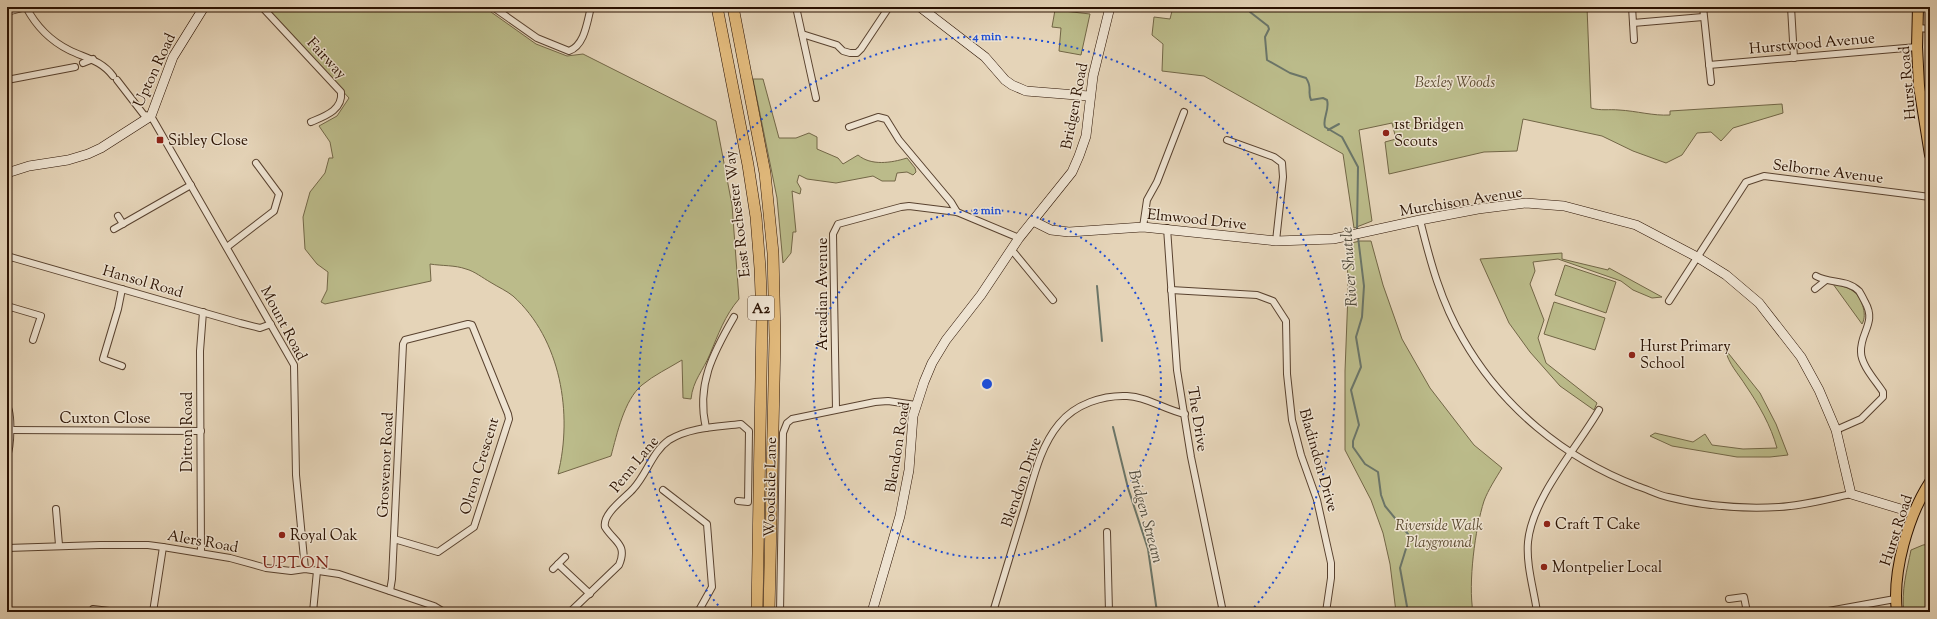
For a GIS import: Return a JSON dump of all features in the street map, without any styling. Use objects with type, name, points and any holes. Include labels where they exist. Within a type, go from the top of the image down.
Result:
[{"type":"highway","name":"East Rochester Way","points":[[718,7],[748,165],[756,217],[760,268],[762,319],[757,612]]},
{"type":"highway","name":"East Rochester Way","points":[[733,7],[765,173],[774,253],[775,338],[770,612]]},
{"type":"main road","name":"Hurst Road","points":[[1918,7],[1917,47],[1919,86],[1930,155]]},
{"type":"main road","name":"Hurst Road","points":[[1897,612],[1895,599],[1901,556],[1914,513],[1930,482]]},
{"type":"street","points":[[7,12],[26,7],[37,26],[48,37],[69,50],[103,65],[144,115],[151,116]]},
{"type":"street","name":"Upton Road","points":[[7,173],[29,166],[68,160],[88,154],[101,148],[151,116],[173,56],[204,7]]},
{"type":"street","name":"Fairway","points":[[262,7],[341,92],[342,98],[337,108],[331,113],[311,122]]},
{"type":"street","points":[[493,7],[537,38],[569,51],[577,48],[581,40],[591,7]]},
{"type":"street","points":[[796,7],[816,98]]},
{"type":"street","points":[[802,34],[838,45],[843,51],[850,54],[857,53],[889,7]]},
{"type":"street","points":[[920,7],[985,57],[1005,80],[1012,84],[1032,92],[1090,96]]},
{"type":"street","name":"Bridgen Road","points":[[1033,221],[1068,176],[1079,156],[1087,130],[1090,96],[1110,7]]},
{"type":"street","points":[[1632,7],[1634,40]]},
{"type":"street","points":[[1702,7],[1711,82]]},
{"type":"street","points":[[1791,7],[1794,58]]},
{"type":"street","points":[[1633,23],[1703,17]]},
{"type":"street","points":[[1918,28],[1930,29]]},
{"type":"street","name":"Hurstwood Avenue","points":[[1710,65],[1917,47]]},
{"type":"street","points":[[83,63],[92,59]]},
{"type":"street","points":[[7,80],[75,67]]},
{"type":"street","points":[[1143,227],[1147,200],[1157,182],[1184,112]]},
{"type":"street","name":"Mount Road","points":[[151,116],[294,365],[296,475],[305,569]]},
{"type":"street","points":[[849,126],[878,117],[886,119],[899,140],[958,212]]},
{"type":"street","points":[[1227,140],[1274,157],[1282,163],[1283,177],[1276,241]]},
{"type":"street","points":[[227,247],[274,211],[279,194],[256,163]]},
{"type":"street","name":"Selborne Avenue","points":[[1669,301],[1746,182],[1764,176],[1930,197]]},
{"type":"street","points":[[114,230],[191,185]]},
{"type":"street","name":"Murchison Avenue","points":[[1360,233],[1478,209],[1526,203],[1564,206],[1636,225],[1697,257],[1726,275],[1759,303],[1801,357],[1819,390],[1836,430],[1851,494]]},
{"type":"street","name":"Arcadian Avenue","points":[[836,409],[833,234],[838,224],[901,207],[958,212],[1018,238]]},
{"type":"street","points":[[118,216],[123,224]]},
{"type":"street","points":[[1420,220],[1429,258],[1444,300],[1463,339],[1490,380],[1524,417],[1571,454],[1606,473],[1641,487],[1667,497],[1701,504],[1740,507],[1780,507],[1816,502],[1851,494],[1914,513]]},
{"type":"street","name":"Elmwood Drive","points":[[1033,221],[1051,230],[1069,232],[1143,227],[1167,228],[1276,241],[1315,240],[1360,233]]},
{"type":"street","name":"Blendon Road","points":[[872,612],[905,493],[913,416],[937,353],[981,295],[1018,238],[1033,221]]},
{"type":"street","name":"The Drive","points":[[1167,228],[1174,350],[1191,458],[1223,612]]},
{"type":"street","points":[[1011,249],[1053,300]]},
{"type":"street","name":"Hansol Road","points":[[7,256],[122,290],[258,327],[266,327],[271,324]]},
{"type":"street","points":[[1816,276],[1825,281],[1839,281],[1848,284],[1859,291],[1867,305],[1870,316],[1869,325],[1860,352],[1862,360],[1883,392],[1883,397],[1861,419],[1836,430]]},
{"type":"street","points":[[1814,289],[1825,281]]},
{"type":"street","points":[[122,290],[103,359],[122,366]]},
{"type":"street","name":"Bladindon Drive","points":[[1171,290],[1257,295],[1266,297],[1273,301],[1286,321],[1287,374],[1292,420],[1301,456],[1317,500],[1331,562],[1332,578],[1326,612]]},
{"type":"street","points":[[7,306],[41,316],[33,340]]},
{"type":"street","name":"Ditton Road","points":[[201,553],[200,351],[203,312]]},
{"type":"street","points":[[706,428],[702,411],[705,377],[718,344],[734,317]]},
{"type":"street","name":"Olron Crescent","points":[[394,539],[433,552],[438,552],[471,531],[474,527],[509,419],[472,325],[468,324],[405,340]]},
{"type":"street","name":"Grosvenor Road","points":[[390,591],[392,579],[403,344],[405,340]]},
{"type":"street","name":"Blendon Drive","points":[[993,612],[1039,461],[1048,440],[1060,423],[1068,415],[1091,402],[1108,397],[1125,396],[1145,399],[1175,412],[1185,414]]},
{"type":"street","name":"Woodside Lane","points":[[780,612],[784,429],[787,423],[792,419],[836,409],[888,401],[916,405]]},
{"type":"street","points":[[7,406],[10,413],[10,448],[7,455]]},
{"type":"street","points":[[1538,612],[1530,567],[1528,542],[1533,520],[1542,499],[1599,410]]},
{"type":"street","name":"Penn Lane","points":[[590,594],[616,570],[621,560],[622,555],[620,543],[605,527],[606,517],[638,482],[655,453],[670,440],[706,428],[741,424],[749,430],[748,502],[738,502]]},
{"type":"street","name":"Cuxton Close","points":[[10,430],[200,431]]},
{"type":"street","points":[[663,490],[707,524],[712,586],[698,612]]},
{"type":"street","points":[[56,509],[59,545]]},
{"type":"street","points":[[1107,532],[1109,612]]},
{"type":"street","name":"Alers Road","points":[[7,548],[59,545],[138,544],[163,547],[201,553],[266,568],[290,571],[305,569],[339,574],[434,606],[444,612]]},
{"type":"street","points":[[153,612],[163,547]]},
{"type":"street","points":[[552,569],[565,557]]},
{"type":"street","points":[[558,564],[590,594],[570,612]]},
{"type":"street","points":[[313,612],[317,571]]},
{"type":"street","points":[[1729,599],[1744,597],[1747,612]]},
{"type":"street","points":[[1823,612],[1895,599]]},
{"type":"street","points":[[93,609],[117,612]]},
{"type":"green space","points":[[266,7],[484,7],[536,44],[567,56],[583,54],[716,121],[732,205],[739,299],[722,325],[696,381],[691,399],[683,398],[682,360],[651,378],[636,391],[630,399],[622,418],[611,456],[558,474],[564,427],[563,403],[559,379],[552,355],[542,334],[529,314],[511,294],[469,270],[430,264],[431,281],[325,304],[321,302],[327,290],[328,272],[317,264],[305,249],[303,217],[310,192],[325,173],[329,158],[333,158],[330,142],[319,126],[337,116],[349,98]]},
{"type":"green space","name":"Bexley Woods","points":[[1173,7],[1587,7],[1591,108],[1670,115],[1670,111],[1782,104],[1783,113],[1733,128],[1721,141],[1711,132],[1697,133],[1682,155],[1666,163],[1633,151],[1602,136],[1523,119],[1517,151],[1484,152],[1389,174],[1385,142],[1396,139],[1392,123],[1359,130],[1372,221],[1354,228],[1343,154],[1204,76],[1162,71],[1163,44],[1152,35],[1154,17],[1170,19]]},
{"type":"green space","points":[[1055,10],[1090,14],[1081,55],[1059,51],[1061,28],[1052,27]]},
{"type":"green space","points":[[753,79],[763,79],[779,138],[796,138],[809,133],[817,137],[817,149],[838,158],[843,164],[858,155],[869,161],[875,162],[888,162],[907,158],[915,168],[916,172],[913,175],[907,172],[897,173],[895,181],[882,181],[873,176],[836,183],[807,179],[799,175],[797,182],[801,189],[800,194],[792,191],[796,232],[793,232],[791,253],[783,263],[777,198]]},
{"type":"green space","name":"Riverside Walk Playground","points":[[1360,241],[1371,241],[1383,285],[1402,339],[1430,388],[1474,445],[1502,468],[1484,501],[1478,526],[1473,556],[1471,586],[1473,612],[1396,612],[1390,564],[1383,533],[1371,500],[1345,450],[1345,371],[1348,293],[1347,244]]},
{"type":"green space","points":[[1562,253],[1562,259],[1608,270],[1609,268],[1662,297],[1652,298],[1633,290],[1621,281],[1558,259],[1533,262],[1535,271],[1530,284],[1544,320],[1538,338],[1546,363],[1597,403],[1594,410],[1560,386],[1530,352],[1509,323],[1480,259]]},
{"type":"green space","points":[[1565,265],[1616,282],[1606,313],[1555,295]]},
{"type":"green space","points":[[1833,284],[1852,290],[1858,296],[1864,310],[1864,320],[1862,324]]},
{"type":"green space","points":[[1554,302],[1605,318],[1595,350],[1544,334]]},
{"type":"green space","points":[[1725,349],[1760,393],[1776,424],[1788,455],[1770,457],[1737,457],[1672,446],[1650,436],[1655,433],[1693,442],[1705,434],[1712,445],[1743,449],[1777,448],[1764,416],[1751,393],[1731,364]]},
{"type":"green space","points":[[1930,544],[1930,612],[1904,612],[1904,588],[1911,550]]},
{"type":"waterway","name":"River Shuttle","points":[[1249,7],[1250,12],[1268,26],[1269,29],[1265,37],[1267,60],[1290,73],[1306,78],[1310,87],[1311,100],[1323,98],[1327,100],[1328,107],[1324,121],[1325,127],[1342,137],[1358,167],[1357,231]]},
{"type":"waterway","points":[[1328,130],[1339,124]]},
{"type":"waterway","name":"River Shuttle","points":[[1358,237],[1364,286],[1362,317],[1356,337],[1361,367],[1351,390],[1359,425],[1353,441],[1353,447],[1365,464],[1378,472],[1381,495],[1385,506],[1408,534],[1409,539],[1400,568],[1408,612]]},
{"type":"waterway","name":"Bridgen Stream","points":[[1097,286],[1102,341]]},
{"type":"waterway","name":"Bridgen Stream","points":[[1113,427],[1128,488],[1148,549],[1157,612]]},
{"type":"place","name":"1st Bridgen Scouts","points":[[1386,133]]},
{"type":"place","name":"Sibley Close","points":[[160,140]]},
{"type":"place","name":"Hurst Primary School","points":[[1632,355]]},
{"type":"place","name":"Craft T Cake","points":[[1547,524]]},
{"type":"place","name":"Royal Oak","points":[[282,535]]},
{"type":"place","name":"Montpelier Local","points":[[1544,567]]},
{"type":"district","name":"UPTON","points":[[296,562]]}]
